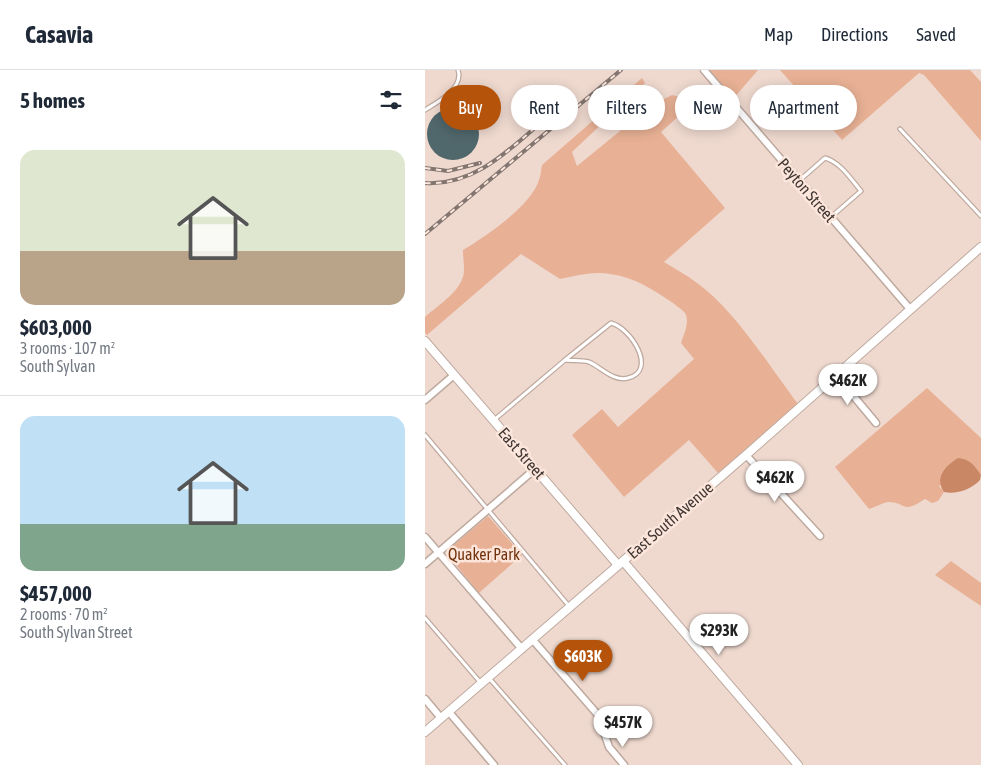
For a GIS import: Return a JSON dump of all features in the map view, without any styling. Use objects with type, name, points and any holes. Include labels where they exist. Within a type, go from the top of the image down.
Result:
[{"type":"street","name":"Peyton Street","points":[[704,70],[910,309]]},
{"type":"street","name":"East South Avenue","points":[[425,732],[746,455],[981,247]]},
{"type":"street","name":"East Street","points":[[425,340],[535,469],[621,563],[798,765]]},
{"type":"street","points":[[425,400],[455,375]]},
{"type":"street","points":[[837,375],[876,423]]},
{"type":"street","points":[[746,455],[819,536]]},
{"type":"street","points":[[425,564],[535,469]]},
{"type":"street","points":[[425,536],[522,649]]},
{"type":"street","points":[[532,640],[598,715],[603,724],[609,747],[624,765]]},
{"type":"street","points":[[425,699],[441,718]]},
{"type":"street","points":[[449,712],[494,765]]},
{"type":"lane","points":[[425,110],[442,99],[457,84],[460,76],[458,70]]},
{"type":"lane","points":[[900,128],[981,216]]},
{"type":"lane","points":[[799,180],[825,158],[833,160],[854,182],[861,191],[831,217]]},
{"type":"lane","points":[[494,420],[565,360],[611,323],[619,325],[635,343],[640,352],[641,364],[635,375],[619,379],[586,361],[565,360]]},
{"type":"lane","points":[[425,434],[570,607]]},
{"type":"lane","points":[[425,618],[481,684]]},
{"type":"lane","points":[[489,677],[565,765]]},
{"type":"green space","points":[[708,70],[758,70],[740,91],[740,85],[721,85]]},
{"type":"green space","points":[[780,70],[970,70],[981,82],[981,141],[924,75],[919,73],[857,127],[857,85],[793,85]]},
{"type":"green space","points":[[642,78],[645,83],[643,85],[634,85]]},
{"type":"green space","points":[[672,95],[675,96],[675,119],[665,128],[665,98]]},
{"type":"green space","points":[[588,125],[588,130],[595,130],[572,152],[577,166],[621,130],[663,130],[661,132],[725,208],[664,262],[711,294],[751,339],[798,404],[718,473],[689,440],[624,497],[572,435],[602,409],[618,427],[694,359],[681,343],[686,328],[687,320],[685,313],[673,303],[635,281],[610,274],[598,273],[560,279],[521,254],[427,335],[425,333],[425,317],[460,284],[464,270],[463,250],[495,229],[518,210],[534,190],[540,178],[542,165]]},
{"type":"green space","points":[[833,130],[853,130],[842,140]]},
{"type":"green space","points":[[927,388],[981,438],[981,475],[975,467],[939,486],[944,492],[938,501],[932,503],[925,499],[908,507],[888,502],[869,509],[835,467]]},
{"type":"green space","name":"Quaker Park","points":[[488,516],[522,555],[479,593],[447,554],[449,549]]},
{"type":"green space","points":[[951,561],[981,583],[981,606],[935,575]]},
{"type":"shaded area","points":[[958,458],[969,461],[974,466],[981,475],[980,480],[973,486],[954,493],[944,492],[940,482],[942,473]]},
{"type":"building","points":[[440,112],[440,130],[478,130],[477,144],[471,152],[463,158],[453,160],[443,158],[435,152],[429,144],[427,134],[429,124]]},
{"type":"railway","points":[[425,234],[621,70]]},
{"type":"railway","points":[[425,183],[442,183],[473,173],[501,156],[532,130]]},
{"type":"railway","points":[[425,168],[448,171],[480,163]]}]
